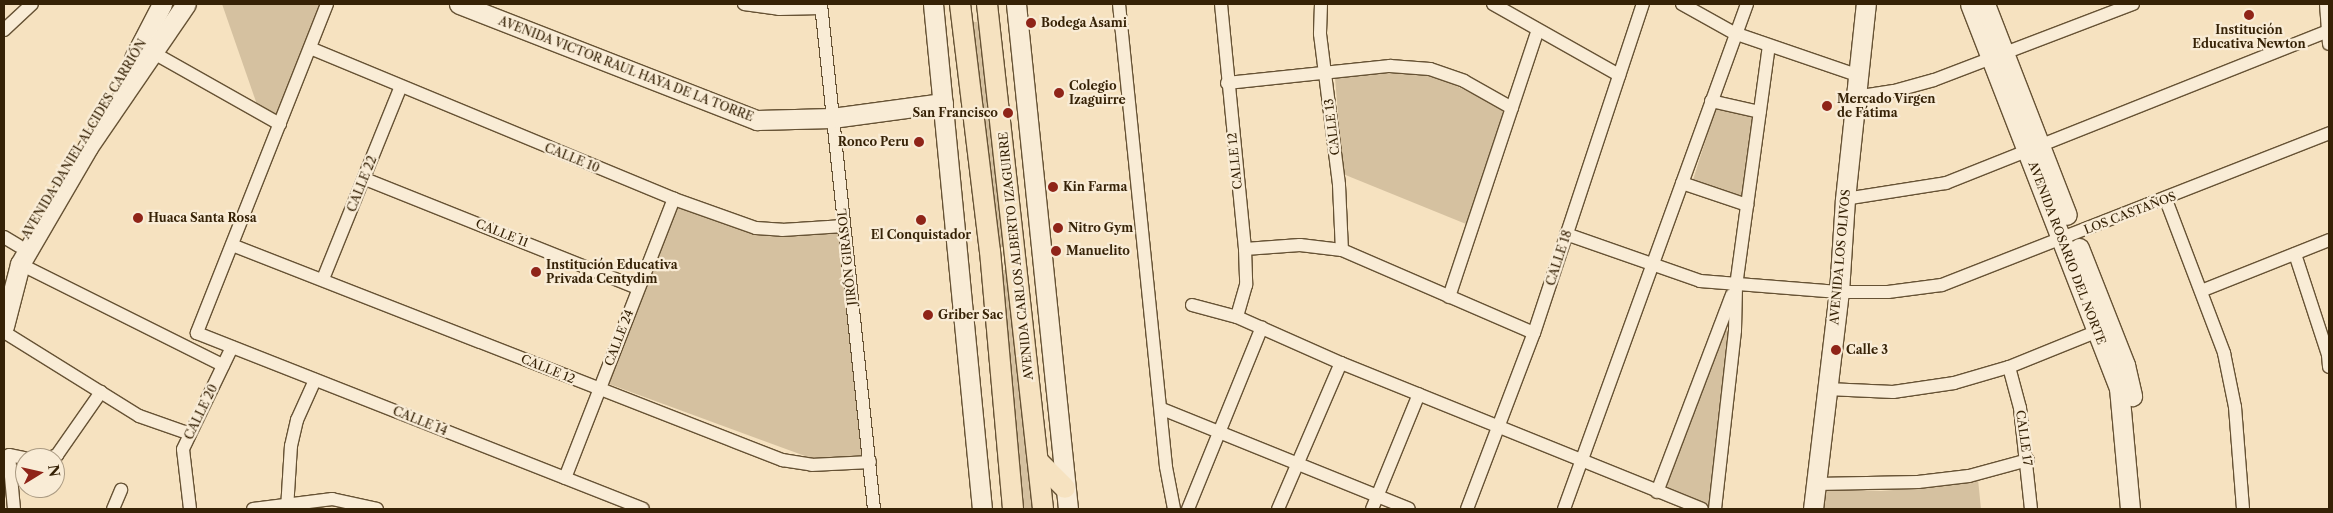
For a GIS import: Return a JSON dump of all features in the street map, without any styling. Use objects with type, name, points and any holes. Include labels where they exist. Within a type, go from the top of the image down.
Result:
[{"type":"main road","name":"AVENIDA CARLOS ALBERTO IZAGUIRRE","points":[[960,4],[990,251],[1013,509]]},
{"type":"main road","name":"AVENIDA CARLOS ALBERTO IZAGUIRRE","points":[[987,4],[1016,248],[1043,509]]},
{"type":"main road","points":[[990,251],[1006,260],[1016,248]]},
{"type":"main road","points":[[1038,461],[1065,488]]},
{"type":"street","points":[[4,30],[32,4]]},
{"type":"street","name":"AVENIDA DANIEL ALCIDES CARRIÓN","points":[[4,273],[14,249],[144,42],[162,4]]},
{"type":"street","name":"AVENIDA DANIEL ALCIDES CARRIÓN","points":[[4,326],[14,249],[88,147],[186,4]]},
{"type":"street","points":[[232,245],[327,4]]},
{"type":"street","name":"AVENIDA VICTOR RAUL HAYA DE LA TORRE","points":[[459,4],[757,120],[832,118],[944,103]]},
{"type":"street","points":[[744,4],[779,9],[821,6]]},
{"type":"street","points":[[933,4],[982,509]]},
{"type":"street","name":"AVENIDA CARLOS ALBERTO IZAGUIRRE","points":[[1016,4],[1068,509]]},
{"type":"street","points":[[1119,4],[1162,409],[1166,467],[1174,509]]},
{"type":"street","name":"CALLE 12","points":[[1221,4],[1227,82],[1245,249],[1246,285],[1237,317]]},
{"type":"street","name":"CALLE 13","points":[[1321,4],[1320,34],[1339,185],[1342,250]]},
{"type":"street","points":[[1493,4],[1619,75]]},
{"type":"street","name":"CALLE 18","points":[[1467,509],[1500,428],[1534,333],[1643,4]]},
{"type":"street","points":[[1682,4],[1734,34],[1857,74]]},
{"type":"street","points":[[1564,509],[1654,264],[1734,34],[1747,4]]},
{"type":"street","name":"AVENIDA LOS OLIVOS","points":[[1813,509],[1839,292],[1845,199],[1866,4]]},
{"type":"street","name":"AVENIDA ROSARIO DEL NORTE","points":[[1970,4],[1997,57],[2103,328],[2131,390],[2142,509]]},
{"type":"street","name":"AVENIDA ROSARIO DEL NORTE","points":[[1985,4],[1997,57]]},
{"type":"street","points":[[1855,97],[1910,87],[1997,57],[2133,4]]},
{"type":"street","points":[[1845,199],[1946,183],[2033,147],[2329,37],[2326,4]]},
{"type":"street","name":"JIRÓN GIRASOL","points":[[821,6],[874,509]]},
{"type":"street","points":[[1449,296],[1538,30]]},
{"type":"street","points":[[1715,509],[1735,330],[1736,286],[1770,46]]},
{"type":"street","name":"CALLE 10","points":[[310,48],[400,88],[674,199],[756,228],[782,230],[844,226]]},
{"type":"street","points":[[152,52],[280,124]]},
{"type":"street","points":[[1227,82],[1390,66],[1430,69],[1464,81],[1512,108]]},
{"type":"street","name":"CALLE 22","points":[[324,278],[400,88]]},
{"type":"street","points":[[1711,101],[1760,112]]},
{"type":"street","name":"LOS CASTAÑOS","points":[[1566,234],[1700,281],[1736,286],[1839,292],[1888,292],[1942,285],[2166,200],[2329,133]]},
{"type":"street","name":"CALLE 11","points":[[365,179],[638,288]]},
{"type":"street","points":[[1682,183],[1747,204]]},
{"type":"street","name":"CALLE 24","points":[[564,478],[674,199]]},
{"type":"street","points":[[2166,200],[2224,353],[2233,398],[2244,509]]},
{"type":"street","points":[[2201,291],[2329,240]]},
{"type":"street","name":"CALLE 12","points":[[232,245],[324,278],[599,389],[782,460],[812,465],[870,462]]},
{"type":"street","name":"CALLE 14","points":[[232,245],[197,333],[564,478],[618,505],[643,509]]},
{"type":"street","points":[[1245,249],[1300,245],[1342,250],[1534,333]]},
{"type":"street","points":[[14,249],[223,365]]},
{"type":"street","points":[[2295,254],[2328,355],[2329,367]]},
{"type":"street","points":[[1657,492],[1736,286]]},
{"type":"street","points":[[1192,305],[1237,317],[1340,363],[1702,509]]},
{"type":"street","points":[[1188,509],[1262,328]]},
{"type":"street","points":[[1827,389],[1893,392],[1954,382],[2009,367],[2103,328]]},
{"type":"street","name":"AVENIDA ROSARIO DEL NORTE","points":[[2103,328],[2118,388],[2130,509]]},
{"type":"street","points":[[4,332],[139,416],[190,434]]},
{"type":"street","name":"CALLE 20","points":[[190,509],[183,449],[232,347]]},
{"type":"street","points":[[1278,509],[1296,462],[1340,363]]},
{"type":"street","name":"CALLE 17","points":[[2009,367],[2020,408],[2028,460],[2032,509]]},
{"type":"street","points":[[287,507],[291,446],[297,420],[315,380]]},
{"type":"street","points":[[62,448],[101,392]]},
{"type":"street","points":[[1372,509],[1419,394]]},
{"type":"street","points":[[1162,409],[1220,430],[1377,497],[1410,509]]},
{"type":"street","points":[[14,509],[9,455],[15,456]]},
{"type":"street","points":[[1816,484],[1918,482],[1968,476],[2028,460]]},
{"type":"street","points":[[113,509],[121,490]]},
{"type":"street","points":[[253,509],[287,507],[332,499],[377,509]]},
{"type":"shaded area","points":[[222,4],[321,4],[275,121],[261,116]]},
{"type":"shaded area","points":[[983,21],[1006,246],[1003,247],[998,247],[968,23]]},
{"type":"shaded area","points":[[1396,72],[1436,76],[1506,110],[1466,224],[1343,174],[1335,78]]},
{"type":"shaded area","points":[[1716,107],[1754,115],[1743,200],[1692,183]]},
{"type":"shaded area","points":[[675,203],[765,236],[834,229],[841,236],[863,455],[816,460],[609,384]]},
{"type":"shaded area","points":[[997,270],[1008,270],[1036,509],[1020,509]]},
{"type":"shaded area","points":[[1723,328],[1732,333],[1712,509],[1663,489]]},
{"type":"shaded area","points":[[1978,479],[1981,509],[1819,509],[1825,488],[1881,491],[1931,487]]},
{"type":"place","name":"Institución Educativa Newton","points":[[2249,15]]},
{"type":"place","name":"Bodega Asami","points":[[1031,23]]},
{"type":"place","name":"Colegio Izaguirre","points":[[1059,93]]},
{"type":"place","name":"Mercado Virgen de Fátima","points":[[1827,106]]},
{"type":"place","name":"San Francisco","points":[[1008,113]]},
{"type":"place","name":"Ronco Peru","points":[[919,142]]},
{"type":"place","name":"Kin Farma","points":[[1053,187]]},
{"type":"place","name":"Huaca Santa Rosa","points":[[138,218]]},
{"type":"place","name":"El Conquistador","points":[[921,220]]},
{"type":"place","name":"Nitro Gym","points":[[1058,228]]},
{"type":"place","name":"Manuelito","points":[[1056,251]]},
{"type":"place","name":"Institución Educativa Privada Centydim","points":[[536,272]]},
{"type":"place","name":"Griber Sac","points":[[928,315]]},
{"type":"place","name":"Calle 3","points":[[1836,350]]}]
